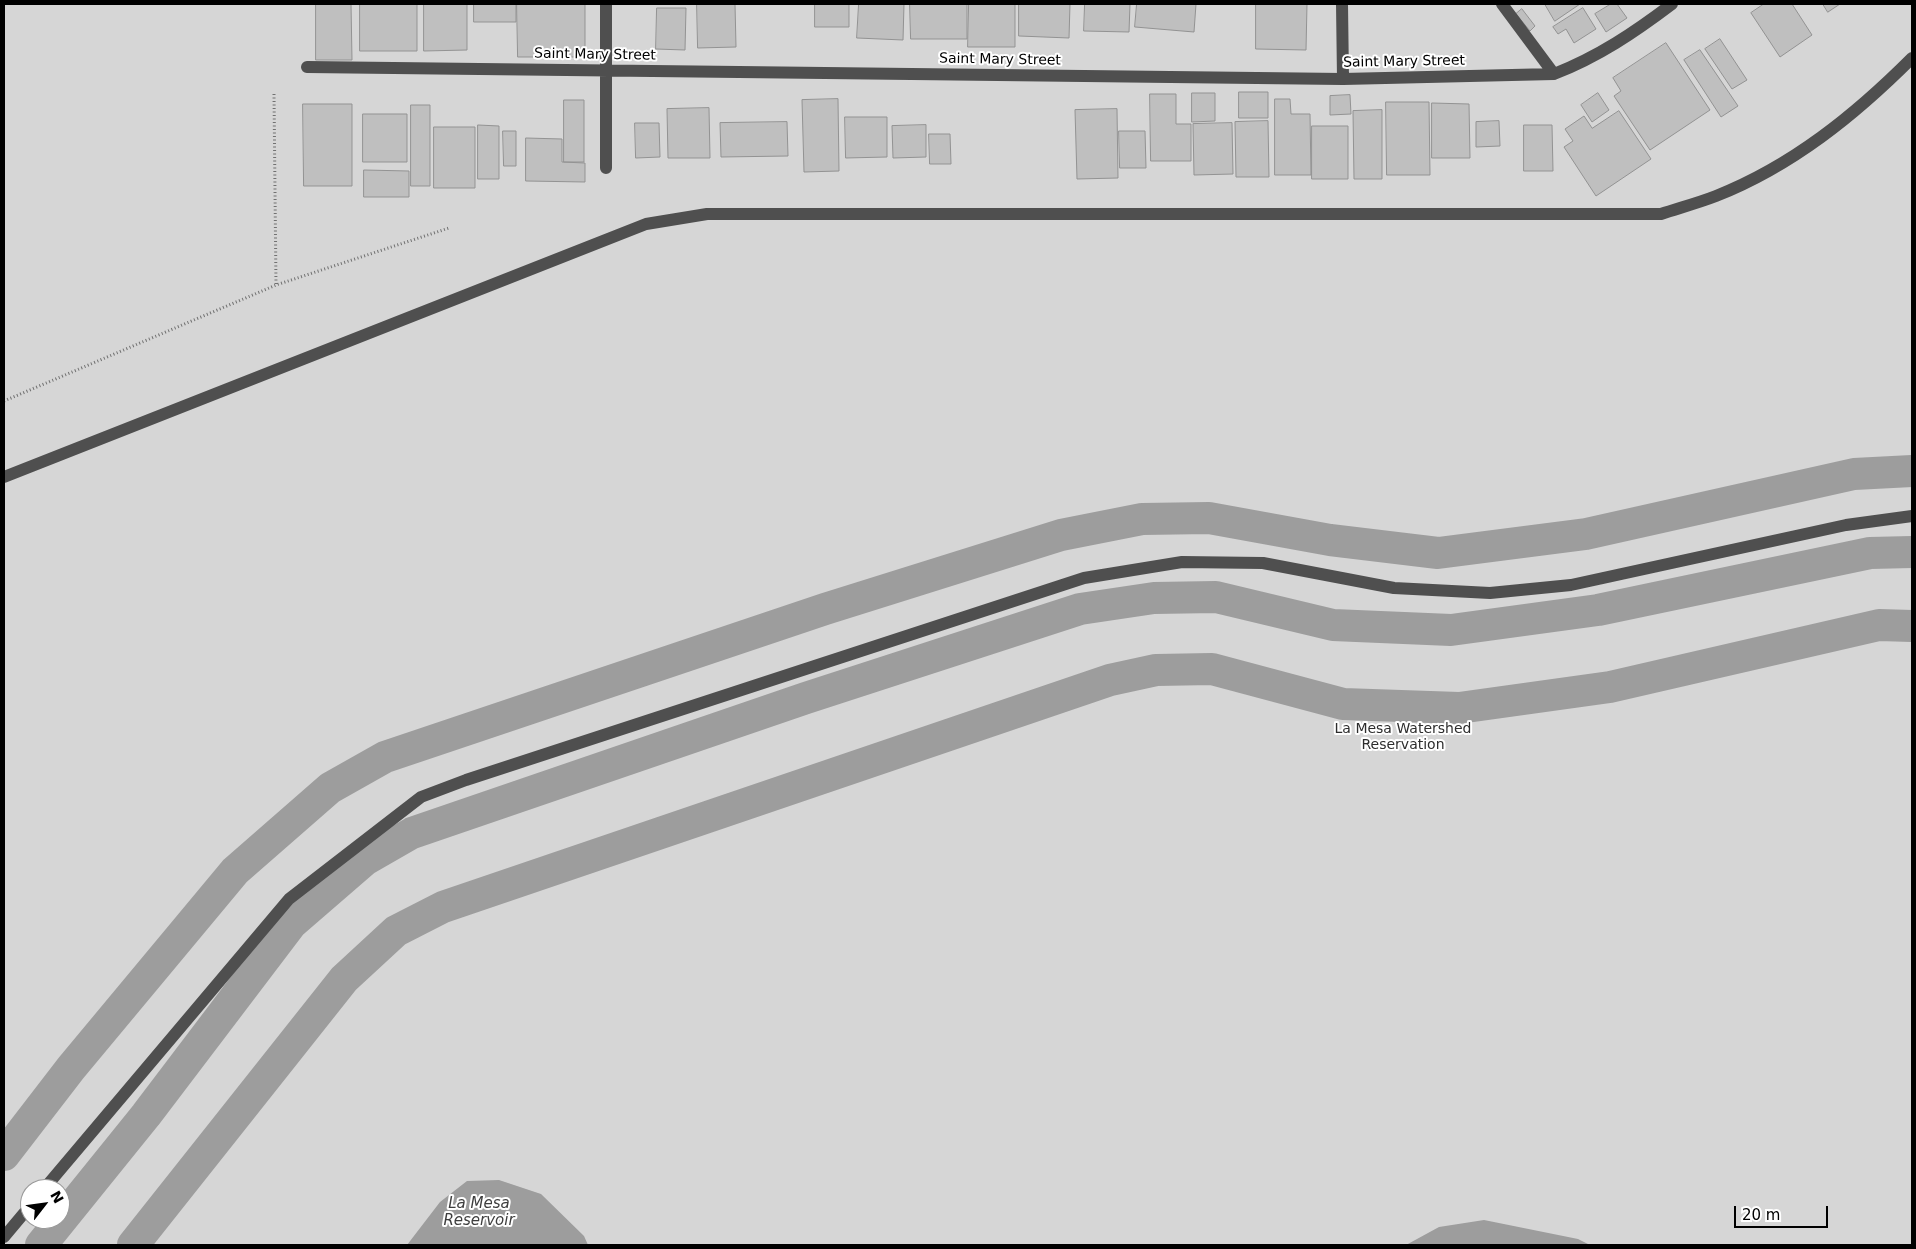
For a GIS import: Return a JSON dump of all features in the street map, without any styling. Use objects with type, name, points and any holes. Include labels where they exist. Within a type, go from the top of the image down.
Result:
[{"type":"street","points":[[606,4],[606,168]]},
{"type":"street","points":[[1342,4],[1343,79]]},
{"type":"street","points":[[1502,4],[1554,74]]},
{"type":"street","name":"Saint Mary Street","points":[[307,67],[1343,79],[1554,74],[1580,64],[1608,49],[1672,4]]},
{"type":"street","points":[[4,478],[646,224],[707,214],[1661,214],[1717,196],[1783,163],[1828,134],[1881,89],[1912,58]]},
{"type":"street","points":[[52,1179],[289,899],[421,797],[466,780],[1084,578],[1182,562],[1263,563],[1394,588],[1490,593],[1570,585],[1846,525],[1912,516]]},
{"type":"street","points":[[4,1237],[20,1218]]},
{"type":"path","points":[[274,94],[276,286]]},
{"type":"path","points":[[4,401],[276,286],[449,228]]},
{"type":"green space","name":"La Mesa Watershed Reservation","points":[[4,4],[1912,4],[1912,1245],[4,1245]]},
{"type":"water","name":"La Mesa Reservoir","points":[[499,1180],[541,1194],[584,1236],[588,1245],[407,1245],[440,1202],[467,1181]]},
{"type":"water","points":[[1484,1220],[1578,1239],[1590,1245],[1406,1245],[1439,1227]]},
{"type":"building","points":[[316,4],[351,4],[352,60],[316,60]]},
{"type":"building","points":[[360,4],[417,4],[417,51],[360,51]]},
{"type":"building","points":[[424,4],[467,4],[467,50],[424,51]]},
{"type":"building","points":[[474,4],[516,4],[516,22],[474,22]]},
{"type":"building","points":[[517,4],[585,4],[585,57],[518,57]]},
{"type":"building","points":[[697,4],[735,4],[736,47],[698,48]]},
{"type":"building","points":[[815,4],[849,4],[849,27],[815,27]]},
{"type":"building","points":[[859,4],[904,4],[903,40],[857,38]]},
{"type":"building","points":[[910,4],[967,4],[967,39],[911,39]]},
{"type":"building","points":[[969,4],[1015,4],[1015,47],[968,47]]},
{"type":"building","points":[[1019,4],[1070,4],[1069,38],[1019,36]]},
{"type":"building","points":[[1085,4],[1130,4],[1129,32],[1084,31]]},
{"type":"building","points":[[1137,4],[1196,4],[1194,32],[1135,27]]},
{"type":"building","points":[[1256,4],[1307,4],[1306,50],[1256,49]]},
{"type":"building","points":[[1545,4],[1580,4],[1555,21]]},
{"type":"building","points":[[1611,4],[1617,4],[1627,18],[1606,32],[1595,14]]},
{"type":"building","points":[[1764,4],[1792,4],[1812,35],[1780,57],[1751,13]]},
{"type":"building","points":[[1823,4],[1840,4],[1828,12]]},
{"type":"building","points":[[657,8],[686,8],[685,50],[656,49]]},
{"type":"building","points":[[1583,8],[1596,29],[1574,43],[1566,29],[1558,34],[1553,27]]},
{"type":"building","points":[[1522,9],[1535,26],[1530,31],[1516,14]]},
{"type":"building","points":[[1720,39],[1747,80],[1732,89],[1705,49]]},
{"type":"building","points":[[1666,43],[1710,110],[1650,150],[1614,96],[1621,91],[1613,78]]},
{"type":"building","points":[[1700,50],[1738,106],[1721,117],[1684,60]]},
{"type":"building","points":[[1239,92],[1268,92],[1268,118],[1239,118]]},
{"type":"building","points":[[1192,93],[1215,93],[1215,121],[1192,122]]},
{"type":"building","points":[[1598,93],[1609,110],[1592,122],[1581,105]]},
{"type":"building","points":[[1150,94],[1176,94],[1176,124],[1191,124],[1191,161],[1151,161]]},
{"type":"building","points":[[1350,95],[1351,114],[1330,115],[1330,96]]},
{"type":"building","points":[[838,99],[839,171],[804,172],[802,100]]},
{"type":"building","points":[[1275,99],[1290,99],[1291,114],[1310,114],[1311,175],[1275,175]]},
{"type":"building","points":[[564,100],[584,100],[584,162],[564,162]]},
{"type":"building","points":[[1386,102],[1429,102],[1430,175],[1387,175]]},
{"type":"building","points":[[1432,103],[1469,104],[1470,158],[1432,158]]},
{"type":"building","points":[[303,104],[352,104],[352,186],[304,186]]},
{"type":"building","points":[[411,105],[430,105],[430,186],[411,186]]},
{"type":"building","points":[[709,108],[710,158],[668,158],[667,109]]},
{"type":"building","points":[[1117,109],[1118,178],[1077,179],[1075,110]]},
{"type":"building","points":[[1382,110],[1382,179],[1354,179],[1353,111]]},
{"type":"building","points":[[1619,111],[1651,159],[1596,196],[1564,147],[1573,141],[1565,129],[1584,116],[1592,128]]},
{"type":"building","points":[[363,114],[407,114],[407,162],[363,162]]},
{"type":"building","points":[[845,117],[887,117],[887,157],[846,158]]},
{"type":"building","points":[[1268,121],[1269,177],[1236,177],[1235,122]]},
{"type":"building","points":[[1499,121],[1500,146],[1476,147],[1476,122]]},
{"type":"building","points":[[787,122],[788,156],[721,157],[720,123]]},
{"type":"building","points":[[635,123],[659,123],[660,157],[636,158]]},
{"type":"building","points":[[1232,123],[1233,174],[1194,175],[1193,124]]},
{"type":"building","points":[[478,125],[499,126],[499,179],[478,179]]},
{"type":"building","points":[[926,125],[926,157],[893,158],[892,126]]},
{"type":"building","points":[[1524,125],[1552,125],[1553,171],[1524,171]]},
{"type":"building","points":[[1312,126],[1348,126],[1348,179],[1312,179]]},
{"type":"building","points":[[434,127],[475,127],[475,188],[434,188]]},
{"type":"building","points":[[503,131],[516,131],[516,166],[504,166]]},
{"type":"building","points":[[1119,131],[1145,131],[1146,168],[1120,168]]},
{"type":"building","points":[[929,134],[950,134],[951,164],[930,164]]},
{"type":"building","points":[[526,138],[562,139],[562,162],[585,163],[585,182],[526,181]]},
{"type":"building","points":[[364,170],[409,171],[409,197],[364,197]]},
{"type":"waterway","points":[[4,1155],[71,1068],[235,871],[330,788],[385,757],[825,609],[1061,535],[1142,519],[1209,518],[1330,540],[1438,553],[1586,534],[1854,474],[1912,471]]},
{"type":"waterway","points":[[41,1245],[146,1115],[291,924],[365,860],[412,833],[806,698],[1080,609],[1154,598],[1216,597],[1333,625],[1451,630],[1598,610],[1870,553],[1912,552]]},
{"type":"waterway","points":[[133,1245],[344,979],[396,931],[443,907],[1110,680],[1156,670],[1212,669],[1343,704],[1459,708],[1610,687],[1879,625],[1912,626]]}]
